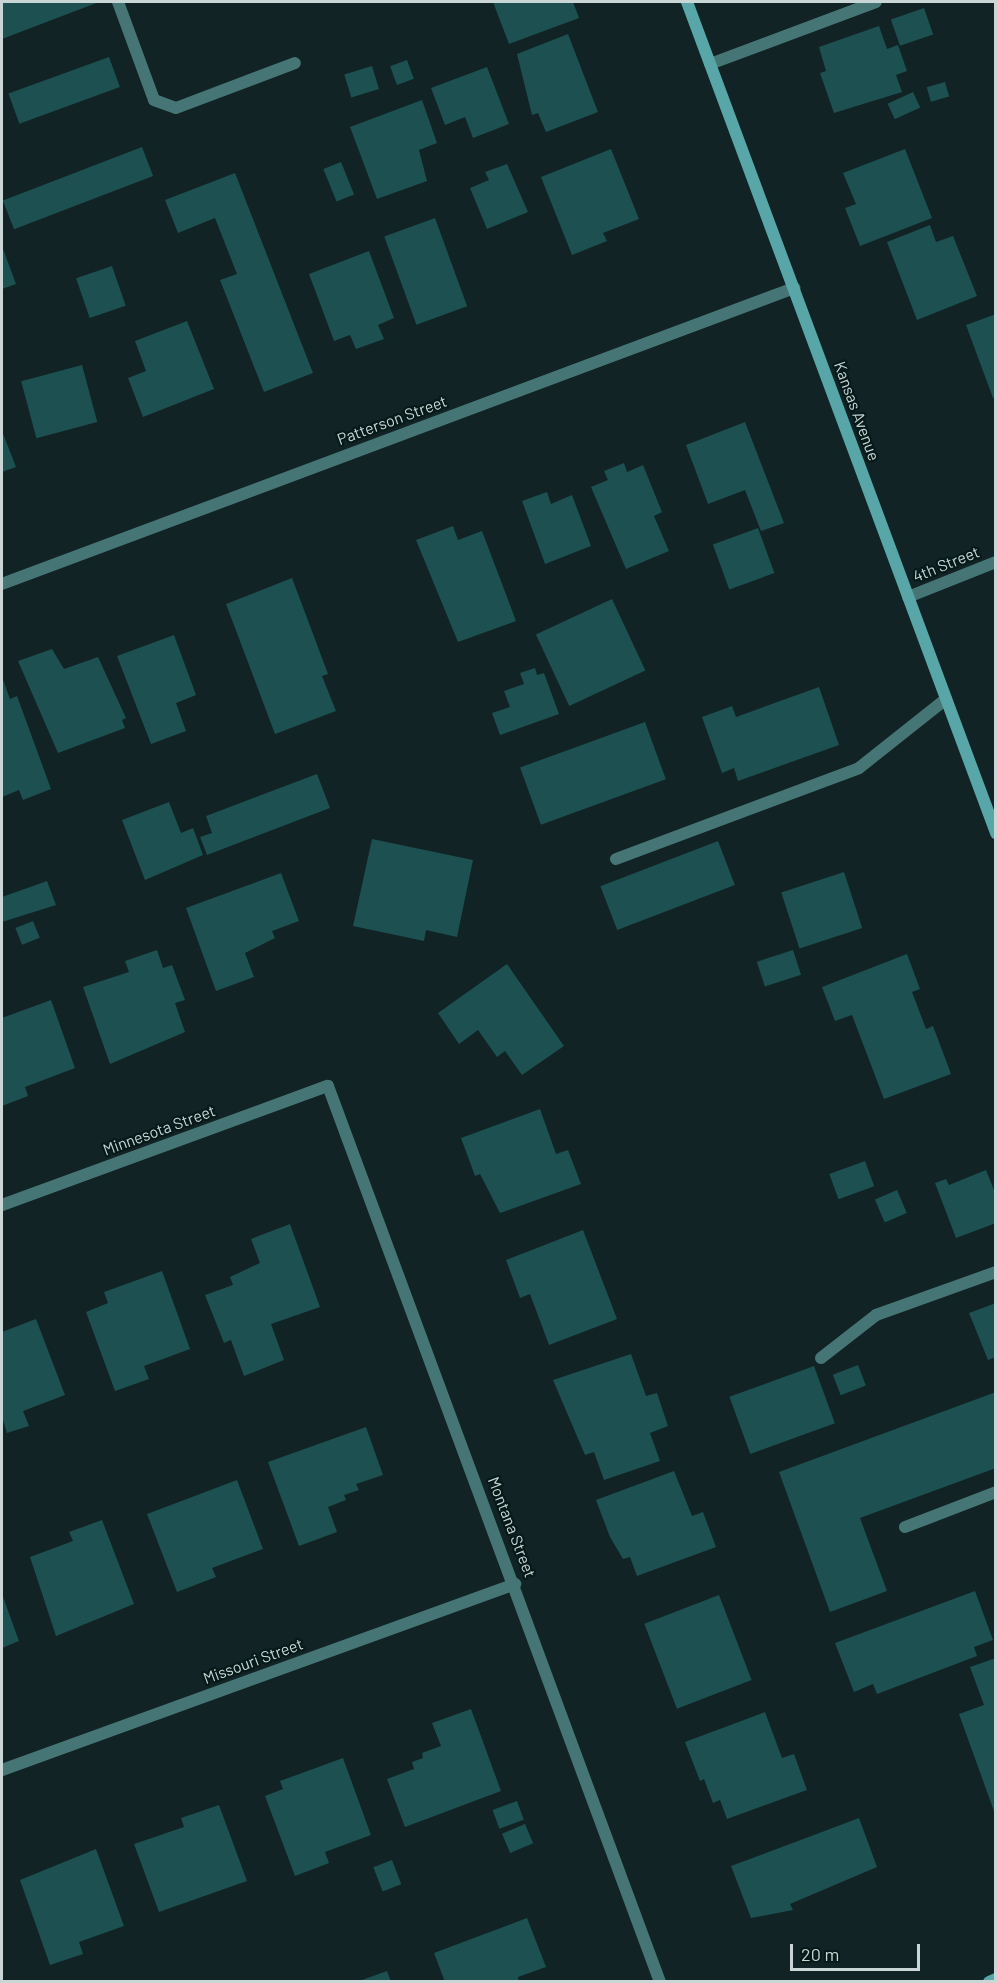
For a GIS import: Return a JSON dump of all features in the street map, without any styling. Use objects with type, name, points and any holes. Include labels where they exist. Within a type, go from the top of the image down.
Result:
[{"type":"street","points":[[118,2],[154,100],[176,108],[295,63]]},
{"type":"street","name":"Kansas Avenue","points":[[687,2],[996,833]]},
{"type":"street","points":[[710,64],[876,2]]},
{"type":"street","name":"Patterson Street","points":[[2,584],[794,288]]},
{"type":"street","name":"4th Street","points":[[908,597],[996,562]]},
{"type":"street","points":[[616,859],[859,768],[946,699]]},
{"type":"street","name":"Minnesota Street","points":[[2,1205],[328,1086]]},
{"type":"street","name":"Montana Street","points":[[328,1086],[515,1584],[660,1982]]},
{"type":"street","points":[[821,1358],[876,1315],[996,1272]]},
{"type":"street","points":[[904,1527],[996,1492]]},
{"type":"street","name":"Missouri Street","points":[[2,1770],[515,1584]]},
{"type":"street","points":[[989,1982],[996,1979]]},
{"type":"building","points":[[2,2],[99,2],[2,39]]},
{"type":"building","points":[[493,2],[573,2],[579,18],[509,44]]},
{"type":"building","points":[[924,8],[933,34],[900,46],[891,19]]},
{"type":"building","points":[[879,26],[887,49],[898,45],[907,71],[896,75],[902,92],[834,113],[820,73],[826,71],[819,47]]},
{"type":"building","points":[[568,34],[598,112],[546,132],[538,113],[532,115],[517,54]]},
{"type":"building","points":[[109,57],[120,87],[19,124],[8,94]]},
{"type":"building","points":[[407,60],[414,79],[397,85],[390,66]]},
{"type":"building","points":[[372,66],[379,89],[351,97],[344,74]]},
{"type":"building","points":[[487,67],[509,124],[473,138],[465,117],[445,125],[431,88]]},
{"type":"building","points":[[945,82],[949,96],[931,102],[927,87]]},
{"type":"building","points":[[913,92],[920,107],[895,119],[888,104]]},
{"type":"building","points":[[422,100],[437,143],[419,150],[427,181],[377,199],[350,127]]},
{"type":"building","points":[[142,147],[153,176],[14,229],[3,200]]},
{"type":"building","points":[[611,149],[639,219],[603,233],[607,241],[572,255],[541,177]]},
{"type":"building","points":[[905,149],[932,218],[860,246],[845,208],[856,204],[843,173]]},
{"type":"building","points":[[341,162],[354,194],[336,202],[323,169]]},
{"type":"building","points":[[507,164],[528,212],[487,229],[470,188],[489,180],[485,172]]},
{"type":"building","points":[[235,173],[313,373],[264,392],[220,280],[237,274],[215,218],[178,233],[165,200]]},
{"type":"building","points":[[435,218],[467,306],[416,325],[384,236]]},
{"type":"building","points":[[930,225],[936,242],[953,236],[977,296],[917,320],[887,242]]},
{"type":"building","points":[[2,246],[16,284],[2,289]]},
{"type":"building","points":[[369,251],[394,318],[378,325],[384,339],[356,349],[350,335],[334,341],[309,274]]},
{"type":"building","points":[[112,266],[126,306],[90,318],[76,278]]},
{"type":"building","points":[[996,314],[996,397],[993,398],[966,325]]},
{"type":"building","points":[[187,321],[214,389],[143,417],[128,378],[146,371],[135,341]]},
{"type":"building","points":[[82,365],[97,422],[36,438],[21,381]]},
{"type":"building","points":[[745,422],[784,523],[761,531],[745,490],[708,504],[686,445]]},
{"type":"building","points":[[2,431],[16,467],[2,472]]},
{"type":"building","points":[[624,463],[627,472],[643,465],[662,512],[654,516],[669,551],[626,569],[591,487],[608,480],[604,471]]},
{"type":"building","points":[[547,492],[551,504],[572,495],[591,546],[545,564],[522,501]]},
{"type":"building","points":[[453,526],[458,540],[482,531],[516,621],[458,642],[416,540]]},
{"type":"building","points":[[758,528],[774,573],[729,590],[713,544]]},
{"type":"building","points":[[292,578],[328,674],[322,676],[336,711],[275,734],[226,604]]},
{"type":"building","points":[[612,599],[645,671],[569,706],[536,634]]},
{"type":"building","points":[[174,635],[196,695],[176,703],[186,731],[151,744],[117,656]]},
{"type":"building","points":[[52,649],[64,669],[98,657],[126,718],[122,720],[125,728],[58,753],[18,661]]},
{"type":"building","points":[[535,668],[537,675],[544,673],[559,714],[500,735],[492,713],[510,707],[504,691],[524,684],[520,673]]},
{"type":"building","points":[[2,677],[10,699],[17,696],[51,789],[23,800],[19,790],[2,797]]},
{"type":"building","points":[[819,687],[839,745],[738,781],[734,768],[722,773],[702,717],[732,706],[736,717]]},
{"type":"building","points":[[645,722],[666,779],[541,825],[520,767]]},
{"type":"building","points":[[317,774],[330,808],[207,855],[200,837],[212,833],[206,816]]},
{"type":"building","points":[[169,802],[181,833],[193,828],[203,855],[145,880],[122,820]]},
{"type":"building","points":[[372,839],[473,860],[457,937],[426,930],[424,941],[353,926]]},
{"type":"building","points":[[718,841],[735,885],[617,930],[600,886]]},
{"type":"building","points":[[844,872],[862,928],[799,949],[781,892]]},
{"type":"building","points":[[281,873],[299,921],[272,931],[275,938],[245,953],[254,977],[216,991],[186,908]]},
{"type":"building","points":[[47,881],[56,905],[2,922],[2,897]]},
{"type":"building","points":[[33,921],[40,938],[22,945],[15,928]]},
{"type":"building","points":[[157,950],[163,968],[172,965],[185,1000],[175,1003],[185,1032],[110,1064],[83,987],[129,972],[125,961]]},
{"type":"building","points":[[793,950],[801,975],[765,986],[757,962]]},
{"type":"building","points":[[907,954],[920,989],[912,992],[926,1029],[933,1026],[951,1074],[884,1099],[852,1015],[835,1021],[822,987]]},
{"type":"building","points":[[507,964],[564,1046],[522,1075],[505,1051],[497,1057],[478,1030],[459,1044],[438,1013]]},
{"type":"building","points":[[51,1000],[75,1068],[25,1087],[28,1096],[2,1106],[2,1018]]},
{"type":"building","points":[[540,1109],[556,1154],[568,1150],[581,1184],[500,1213],[480,1174],[475,1176],[461,1138]]},
{"type":"building","points":[[865,1161],[874,1186],[839,1199],[829,1174]]},
{"type":"building","points":[[986,1170],[996,1195],[996,1223],[956,1238],[935,1183],[946,1179],[949,1185]]},
{"type":"building","points":[[897,1190],[907,1213],[885,1222],[875,1199]]},
{"type":"building","points":[[290,1224],[320,1307],[271,1324],[284,1360],[244,1376],[231,1340],[224,1343],[205,1295],[233,1285],[230,1277],[260,1263],[251,1239]]},
{"type":"building","points":[[583,1230],[617,1319],[549,1345],[530,1294],[520,1298],[506,1260]]},
{"type":"building","points":[[162,1271],[190,1349],[144,1366],[149,1379],[115,1391],[86,1312],[108,1303],[104,1292]]},
{"type":"building","points":[[996,1303],[996,1357],[988,1360],[969,1313]]},
{"type":"building","points":[[36,1319],[65,1395],[23,1411],[29,1426],[7,1433],[2,1417],[2,1332]]},
{"type":"building","points":[[631,1354],[646,1396],[657,1393],[668,1426],[650,1433],[660,1461],[604,1480],[594,1452],[585,1455],[553,1380]]},
{"type":"building","points":[[858,1365],[866,1386],[841,1395],[833,1375]]},
{"type":"building","points":[[814,1366],[835,1423],[750,1454],[729,1397]]},
{"type":"building","points":[[996,1392],[996,1468],[860,1518],[887,1591],[830,1612],[779,1472]]},
{"type":"building","points":[[366,1427],[383,1475],[356,1484],[359,1490],[344,1495],[346,1500],[328,1507],[337,1532],[299,1546],[268,1462]]},
{"type":"building","points":[[674,1471],[692,1516],[703,1512],[716,1547],[637,1576],[630,1557],[623,1559],[610,1537],[596,1500]]},
{"type":"building","points":[[237,1480],[263,1549],[212,1568],[216,1577],[177,1592],[147,1514]]},
{"type":"building","points":[[102,1520],[134,1604],[56,1636],[30,1557],[73,1541],[69,1532]]},
{"type":"building","points":[[975,1591],[993,1640],[974,1647],[977,1656],[877,1694],[873,1684],[854,1692],[835,1643]]},
{"type":"building","points":[[2,1594],[19,1641],[2,1648]]},
{"type":"building","points":[[719,1595],[752,1680],[677,1709],[644,1624]]},
{"type":"building","points":[[996,1658],[995,1814],[959,1714],[984,1705],[970,1667]]},
{"type":"building","points":[[471,1709],[501,1791],[405,1827],[387,1779],[414,1769],[412,1762],[423,1758],[422,1753],[441,1746],[432,1723]]},
{"type":"building","points":[[765,1712],[782,1758],[794,1754],[807,1790],[727,1819],[720,1800],[713,1803],[704,1779],[700,1781],[685,1742]]},
{"type":"building","points":[[343,1758],[371,1835],[325,1852],[329,1863],[295,1876],[265,1796],[283,1789],[280,1781]]},
{"type":"building","points":[[517,1801],[524,1820],[499,1829],[493,1810]]},
{"type":"building","points":[[219,1805],[247,1881],[159,1912],[134,1844],[184,1827],[181,1818]]},
{"type":"building","points":[[859,1818],[877,1867],[790,1904],[793,1910],[751,1918],[731,1866]]},
{"type":"building","points":[[525,1824],[533,1843],[510,1853],[502,1834]]},
{"type":"building","points":[[96,1849],[124,1926],[79,1942],[83,1954],[50,1965],[20,1880]]},
{"type":"building","points":[[392,1860],[401,1884],[383,1891],[373,1867]]},
{"type":"building","points":[[527,1918],[546,1967],[518,1977],[519,1982],[445,1982],[434,1953]]},
{"type":"building","points":[[387,1971],[391,1982],[359,1981]]}]
